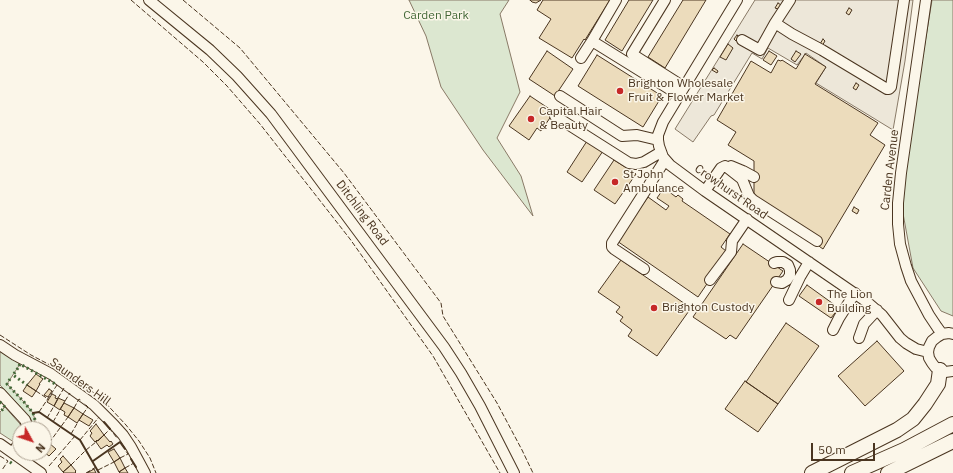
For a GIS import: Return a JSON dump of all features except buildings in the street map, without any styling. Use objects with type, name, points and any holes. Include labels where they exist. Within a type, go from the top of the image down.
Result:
[{"type":"highway","points":[[812,473],[897,430],[913,419],[926,404],[946,371]]},
{"type":"highway","points":[[852,473],[904,450],[953,424]]},
{"type":"highway","points":[[888,473],[953,441]]},
{"type":"street","name":"Ditchling Road","points":[[149,0],[210,50],[237,76],[271,114],[444,347],[480,406],[514,473]]},
{"type":"street","points":[[581,58],[616,0]]},
{"type":"street","points":[[666,0],[632,54],[682,91]]},
{"type":"street","points":[[663,156],[658,140],[660,128],[737,0]]},
{"type":"street","points":[[742,40],[760,50],[790,0]]},
{"type":"street","points":[[775,23],[889,89],[891,87],[904,0]]},
{"type":"street","name":"Carden Avenue","points":[[926,0],[900,181],[898,224],[900,244],[911,280],[929,315],[942,334]]},
{"type":"street","points":[[592,41],[682,91]]},
{"type":"street","points":[[560,96],[622,136],[637,135],[658,140]]},
{"type":"street","points":[[555,116],[629,163],[636,164],[663,156]]},
{"type":"street","points":[[644,269],[614,250],[612,243],[663,156]]},
{"type":"street","name":"Crowhurst Road","points":[[663,156],[670,166],[705,191],[868,302],[906,343],[916,349],[928,352]]},
{"type":"street","points":[[705,191],[721,168],[725,166],[738,168],[754,177]]},
{"type":"street","points":[[725,166],[742,179],[749,196],[753,200],[817,241]]},
{"type":"street","points":[[710,280],[731,252],[732,241],[747,219]]},
{"type":"street","points":[[774,263],[779,261],[784,262],[790,271],[787,280],[780,283],[776,282]]},
{"type":"street","points":[[789,300],[809,262]]},
{"type":"street","points":[[833,330],[855,293]]},
{"type":"street","points":[[859,338],[864,324],[877,310]]},
{"type":"street","points":[[946,371],[935,368],[929,358],[928,352],[932,341],[937,337],[942,334],[953,334]]},
{"type":"street","name":"Saunders Hill","points":[[0,345],[50,374],[94,405],[123,436],[131,447],[145,473]]},
{"type":"street","points":[[0,394],[25,421]]},
{"type":"street","points":[[0,444],[12,451]]},
{"type":"street","points":[[25,461],[41,473]]},
{"type":"green space","name":"Carden Park","points":[[409,0],[509,0],[500,14],[520,92],[497,138],[521,176],[533,216],[483,150],[441,87],[426,36]]},
{"type":"green space","points":[[932,0],[953,0],[953,316],[941,311],[913,268],[900,197]]},
{"type":"green space","points":[[0,351],[20,364],[7,384],[33,413],[35,421],[32,421],[29,416],[0,385]]},
{"type":"green space","points":[[5,407],[17,421],[12,421],[12,441],[0,433],[0,412]]},
{"type":"shaded area","points":[[755,0],[913,0],[905,61],[893,130],[816,83],[826,67],[806,53],[797,65],[768,48],[762,59],[752,53],[714,115],[711,116],[693,142],[675,129]]},
{"type":"hedge","points":[[19,366],[20,364],[57,385]]},
{"type":"hedge","points":[[18,368],[13,375],[27,385]]},
{"type":"hedge","points":[[10,379],[7,384],[33,413],[35,421]]},
{"type":"hedge","points":[[0,402],[5,407],[0,412]]},
{"type":"hedge","points":[[10,462],[14,465]]},
{"type":"fence","points":[[131,0],[203,62],[227,86],[260,124],[350,239],[433,356],[500,473]]},
{"type":"fence","points":[[183,0],[240,48],[344,173],[441,303],[443,316],[497,403],[533,473]]},
{"type":"fence","points":[[0,335],[31,355],[67,374],[100,397],[139,441],[150,458],[156,473]]},
{"type":"fence","points":[[39,412],[57,385]]},
{"type":"fence","points":[[58,398],[64,388]]},
{"type":"fence","points":[[36,391],[48,399]]},
{"type":"fence","points":[[65,401],[70,393]]},
{"type":"fence","points":[[74,408],[79,399],[82,401]]},
{"type":"fence","points":[[83,414],[88,407],[84,403]]},
{"type":"fence","points":[[47,418],[54,406]]},
{"type":"fence","points":[[53,422],[60,410]]},
{"type":"fence","points":[[52,439],[68,417]]},
{"type":"fence","points":[[80,440],[99,417]]},
{"type":"fence","points":[[71,434],[78,422]]},
{"type":"fence","points":[[104,435],[110,429],[117,438]]},
{"type":"fence","points":[[49,466],[75,436]]},
{"type":"fence","points":[[71,465],[96,442]]},
{"type":"fence","points":[[120,458],[128,454],[125,450]]},
{"type":"fence","points":[[0,456],[8,461],[2,470]]},
{"type":"fence","points":[[98,470],[114,462]]},
{"type":"fence","points":[[125,468],[134,463]]},
{"type":"fence","points":[[86,473],[96,467]]},
{"type":"wall","points":[[33,413],[39,412],[80,440],[99,473]]},
{"type":"wall","points":[[104,422],[110,429]]},
{"type":"wall","points":[[93,461],[120,442],[125,449]]},
{"type":"wall","points":[[131,459],[136,467]]},
{"type":"place","name":"Brighton Wholesale Fruit & Flower Market","points":[[620,91]]},
{"type":"place","name":"Capital Hair & Beauty","points":[[531,119]]},
{"type":"place","name":"St John Ambulance","points":[[615,182]]},
{"type":"place","name":"The Lion Building","points":[[819,302]]},
{"type":"place","name":"Brighton Custody","points":[[654,308]]}]
